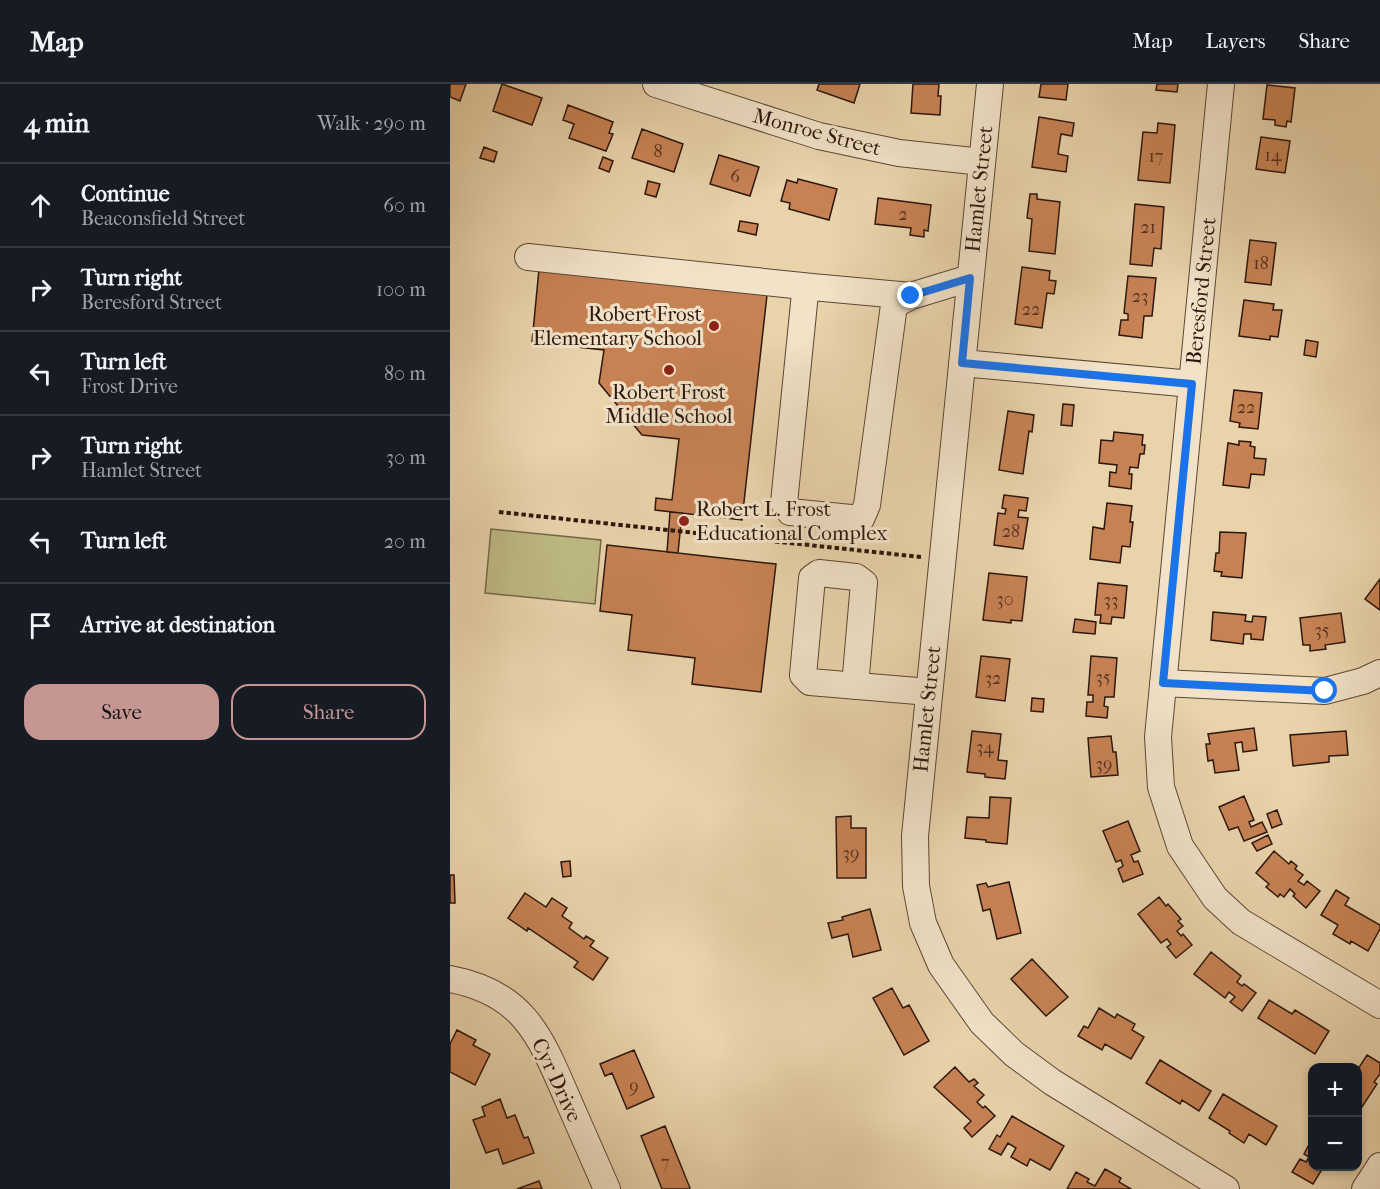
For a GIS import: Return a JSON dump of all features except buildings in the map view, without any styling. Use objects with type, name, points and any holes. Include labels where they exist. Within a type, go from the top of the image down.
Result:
[{"type":"street","name":"Monroe Street","points":[[656,84],[819,136],[899,153],[982,162]]},
{"type":"street","name":"Hamlet Street","points":[[990,84],[915,836],[916,886],[923,923],[941,965],[982,1023],[1014,1054],[1052,1082],[1226,1189]]},
{"type":"street","name":"Beresford Street","points":[[1221,84],[1158,737],[1161,787],[1180,846],[1215,898],[1241,922],[1380,1005]]},
{"type":"street","points":[[528,257],[911,296]]},
{"type":"street","points":[[812,287],[805,293],[784,503],[790,512],[861,519],[867,505],[894,305],[911,296],[970,278]]},
{"type":"street","points":[[962,363],[1192,384]]},
{"type":"street","points":[[1163,683],[1325,691],[1363,681],[1380,673]]},
{"type":"street","points":[[855,686],[929,692]]},
{"type":"street","name":"Cyr Drive","points":[[450,979],[469,983],[495,994],[517,1011],[536,1032],[549,1056],[607,1189]]},
{"type":"street","points":[[1365,1189],[1380,1166]]},
{"type":"path","points":[[499,512],[921,557]]},
{"type":"shaded area","points":[[491,529],[601,540],[595,604],[485,593]]},
{"type":"place","name":"Robert Frost Elementary School","points":[[714,326]]},
{"type":"place","name":"Robert Frost Middle School","points":[[669,370]]},
{"type":"place","name":"Robert L. Frost Educational Complex","points":[[684,521]]},
{"type":"route","points":[[911,296],[970,278],[962,363],[1192,384],[1163,683],[1325,691]]}]
